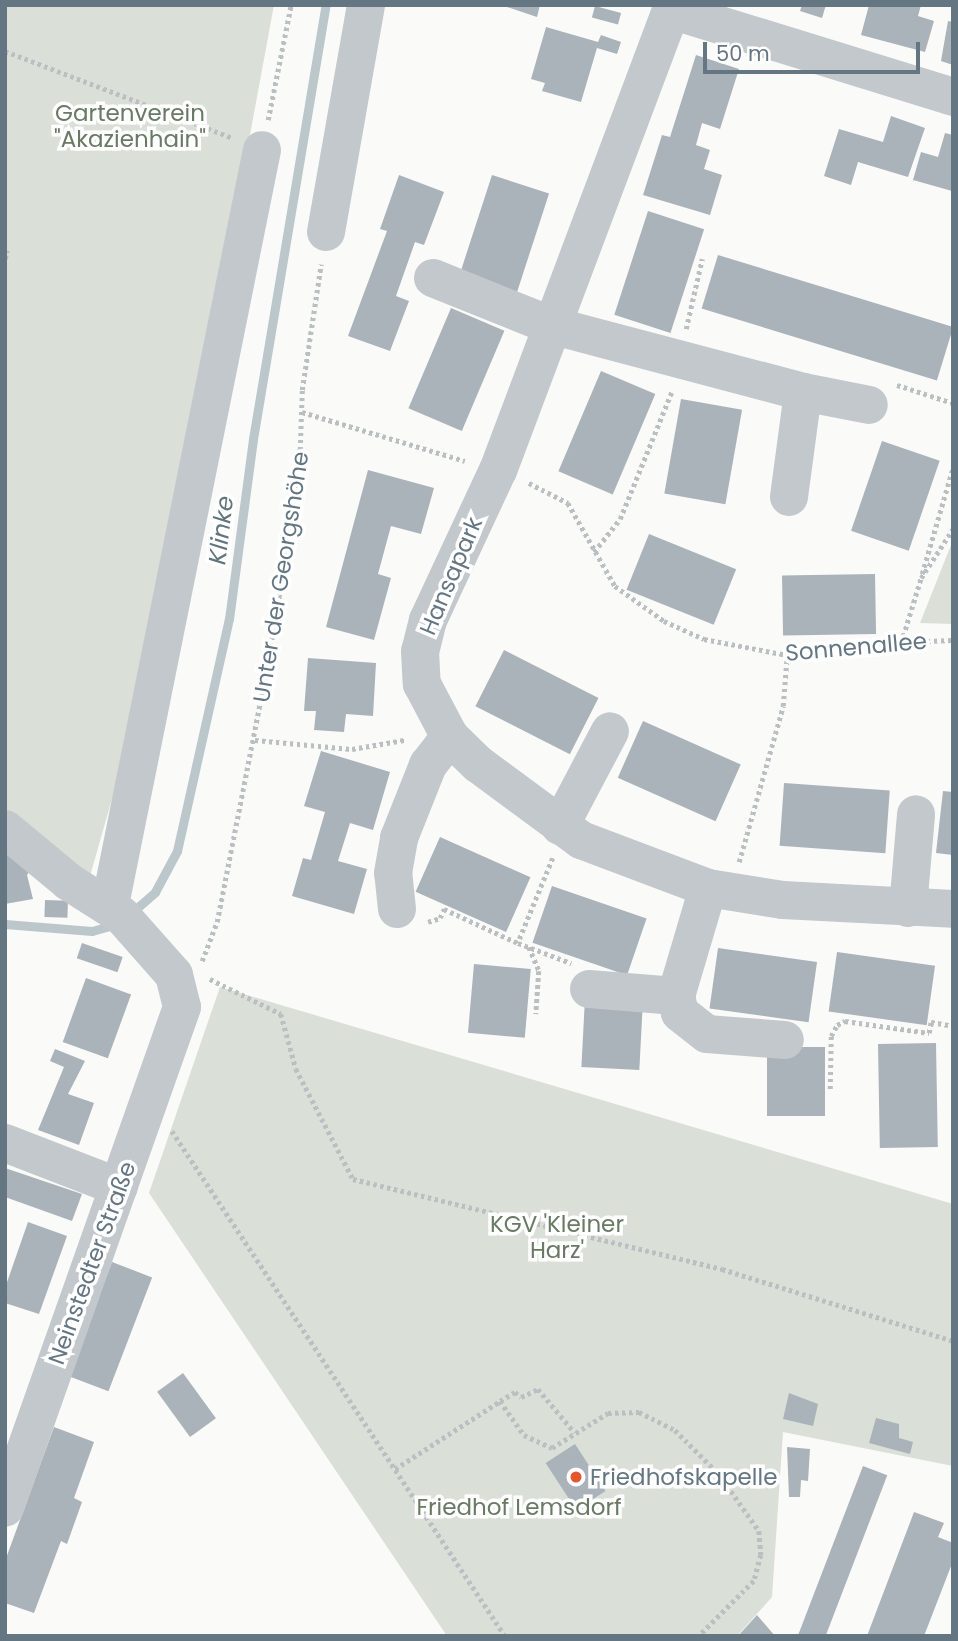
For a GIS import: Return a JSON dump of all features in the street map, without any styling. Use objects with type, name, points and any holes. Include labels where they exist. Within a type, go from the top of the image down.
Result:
[{"type":"street","points":[[326,232],[366,5]]},
{"type":"street","points":[[672,8],[953,97]]},
{"type":"street","name":"Hansapark","points":[[672,8],[601,187],[498,470],[424,635],[422,684],[444,729],[559,837],[581,839],[722,878],[783,900],[953,909]]},
{"type":"street","points":[[5,829],[69,882],[125,920],[262,150]]},
{"type":"street","points":[[433,278],[550,324],[803,392],[869,405]]},
{"type":"street","points":[[789,497],[803,392]]},
{"type":"street","points":[[397,909],[393,873],[400,838],[444,729]]},
{"type":"street","points":[[559,837],[610,731]]},
{"type":"street","points":[[908,908],[916,814]]},
{"type":"street","points":[[722,878],[676,996],[680,1013],[707,1034],[785,1040]]},
{"type":"street","name":"Neinstedter Straße","points":[[5,1508],[180,1018],[181,995],[174,975],[125,920]]},
{"type":"street","points":[[587,979],[676,996]]},
{"type":"street","points":[[5,1143],[119,1187]]},
{"type":"path","points":[[5,51],[262,150],[291,5]]},
{"type":"path","name":"Unter der Georgshöhe","points":[[326,232],[302,411],[299,478],[255,740],[217,922],[198,973],[281,1014],[296,1069],[353,1179],[722,1269],[953,1340]]},
{"type":"path","points":[[5,259],[7,250]]},
{"type":"path","points":[[594,552],[620,519],[684,361],[682,346],[702,259]]},
{"type":"path","points":[[869,405],[888,382],[953,403]]},
{"type":"path","name":"Sonnenallee","points":[[302,411],[498,470],[564,499],[615,586],[673,626],[725,646],[787,655],[843,644],[953,640]]},
{"type":"path","points":[[901,643],[953,467]]},
{"type":"path","points":[[921,578],[953,529]]},
{"type":"path","points":[[722,878],[783,706],[787,655]]},
{"type":"path","points":[[255,740],[352,750],[444,729]]},
{"type":"path","points":[[518,943],[559,837]]},
{"type":"path","points":[[722,878],[749,870]]},
{"type":"path","points":[[397,909],[416,923],[440,918],[444,909],[529,947],[587,979]]},
{"type":"path","points":[[529,947],[540,971],[536,1014]]},
{"type":"path","points":[[830,1089],[831,1036],[837,1025],[845,1021],[929,1032],[931,1023],[953,1026]]},
{"type":"path","points":[[151,1099],[505,1636]]},
{"type":"path","points":[[395,1469],[515,1392],[521,1397],[538,1389],[575,1433]]},
{"type":"path","points":[[500,1401],[524,1435],[552,1448],[608,1413],[639,1412],[690,1440],[741,1502],[759,1531],[761,1555],[754,1581],[699,1636]]},
{"type":"green space","name":"Gartenverein \"Akazienhain\"","points":[[5,5],[274,5],[155,648],[90,876],[5,808]]},
{"type":"green space","points":[[953,540],[953,624],[920,623]]},
{"type":"green space","points":[[220,987],[953,1204],[953,1466],[783,1432],[772,1597],[737,1636],[447,1636],[149,1193]]},
{"type":"building","points":[[501,5],[540,5],[537,17]]},
{"type":"building","points":[[802,5],[826,5],[822,18],[800,11]]},
{"type":"building","points":[[869,5],[921,5],[918,16],[934,21],[925,52],[861,35]]},
{"type":"building","points":[[595,6],[621,13],[618,25],[592,18]]},
{"type":"building","points":[[948,21],[953,22],[953,65],[941,61]]},
{"type":"building","points":[[546,27],[598,42],[601,35],[621,42],[617,54],[597,48],[581,102],[542,91],[545,83],[531,79]]},
{"type":"building","points":[[696,55],[739,69],[720,129],[702,123],[696,145],[710,150],[704,169],[722,175],[710,215],[643,195],[662,135],[670,137]]},
{"type":"building","points":[[891,116],[925,128],[908,177],[858,162],[851,185],[824,176],[839,129],[883,142]]},
{"type":"building","points":[[945,133],[953,135],[952,191],[913,180],[921,152],[938,157]]},
{"type":"building","points":[[399,175],[444,192],[424,245],[415,242],[396,296],[409,301],[390,351],[348,336],[387,231],[380,229]]},
{"type":"building","points":[[492,175],[549,194],[516,296],[459,278]]},
{"type":"building","points":[[648,211],[704,229],[670,333],[614,315]]},
{"type":"building","points":[[718,255],[953,327],[937,380],[702,309]]},
{"type":"building","points":[[451,308],[504,331],[462,431],[408,408]]},
{"type":"building","points":[[601,371],[655,394],[613,494],[558,471]]},
{"type":"building","points":[[681,399],[742,410],[725,504],[664,494]]},
{"type":"building","points":[[882,441],[940,461],[909,551],[851,531]]},
{"type":"building","points":[[368,470],[434,488],[421,534],[391,526],[378,574],[391,578],[374,640],[326,627]]},
{"type":"building","points":[[649,534],[736,569],[714,625],[627,590]]},
{"type":"building","points":[[875,574],[876,634],[783,636],[782,576]]},
{"type":"building","points":[[504,650],[598,698],[570,754],[475,706]]},
{"type":"building","points":[[308,658],[376,663],[373,716],[346,714],[344,732],[314,730],[316,711],[304,711]]},
{"type":"building","points":[[643,721],[741,765],[716,821],[618,778]]},
{"type":"building","points":[[321,751],[390,772],[373,830],[350,823],[338,861],[367,869],[354,914],[292,896],[303,858],[311,860],[325,812],[304,806]]},
{"type":"building","points":[[784,783],[890,790],[885,853],[780,846]]},
{"type":"building","points":[[943,791],[953,792],[953,855],[936,853]]},
{"type":"building","points":[[440,837],[530,877],[506,932],[416,892]]},
{"type":"building","points":[[5,847],[32,868],[27,875],[33,899],[5,904]]},
{"type":"building","points":[[552,886],[647,919],[627,975],[532,943]]},
{"type":"building","points":[[45,900],[68,901],[67,918],[44,917]]},
{"type":"building","points":[[82,943],[123,957],[117,972],[77,958]]},
{"type":"building","points":[[718,948],[817,962],[809,1022],[710,1008]]},
{"type":"building","points":[[837,952],[935,966],[927,1025],[829,1011]]},
{"type":"building","points":[[474,964],[531,969],[525,1038],[468,1033]]},
{"type":"building","points":[[86,978],[131,994],[108,1058],[63,1042]]},
{"type":"building","points":[[585,998],[643,1001],[639,1070],[581,1067]]},
{"type":"building","points":[[936,1043],[938,1147],[880,1148],[878,1044]]},
{"type":"building","points":[[767,1047],[825,1047],[825,1116],[767,1116]]},
{"type":"building","points":[[55,1049],[85,1061],[68,1094],[94,1103],[79,1145],[38,1130],[64,1067],[50,1061]]},
{"type":"building","points":[[5,1168],[82,1194],[72,1221],[5,1197]]},
{"type":"building","points":[[28,1222],[67,1236],[39,1314],[5,1303],[5,1288]]},
{"type":"building","points":[[112,1262],[152,1277],[108,1391],[68,1376]]},
{"type":"building","points":[[183,1373],[216,1418],[190,1437],[157,1392]]},
{"type":"building","points":[[789,1393],[818,1404],[813,1426],[783,1419]]},
{"type":"building","points":[[876,1418],[899,1424],[899,1438],[913,1442],[910,1454],[869,1443]]},
{"type":"building","points":[[54,1427],[94,1442],[74,1498],[82,1502],[67,1544],[61,1541],[34,1613],[5,1603],[5,1561]]},
{"type":"building","name":"Friedhofskapelle","points":[[575,1444],[605,1491],[576,1510],[546,1463]]},
{"type":"building","points":[[787,1447],[810,1449],[808,1481],[801,1480],[800,1497],[789,1497]]},
{"type":"building","points":[[863,1466],[887,1475],[826,1636],[798,1636]]},
{"type":"building","points":[[914,1512],[944,1523],[938,1537],[953,1543],[953,1561],[924,1636],[867,1636]]},
{"type":"building","points":[[757,1615],[775,1636],[738,1636]]},
{"type":"waterway","name":"Klinke","points":[[130,914],[155,892],[177,851],[229,619],[253,439],[326,5]]},
{"type":"waterway","name":"Klinke","points":[[5,924],[92,931],[116,924]]},
{"type":"place","name":"Friedhofskapelle","points":[[576,1477]]},
{"type":"park label","name":"KGV 'Kleiner Harz'","points":[[557,1237]]},
{"type":"park label","name":"Friedhof Lemsdorf","points":[[519,1507]]}]
